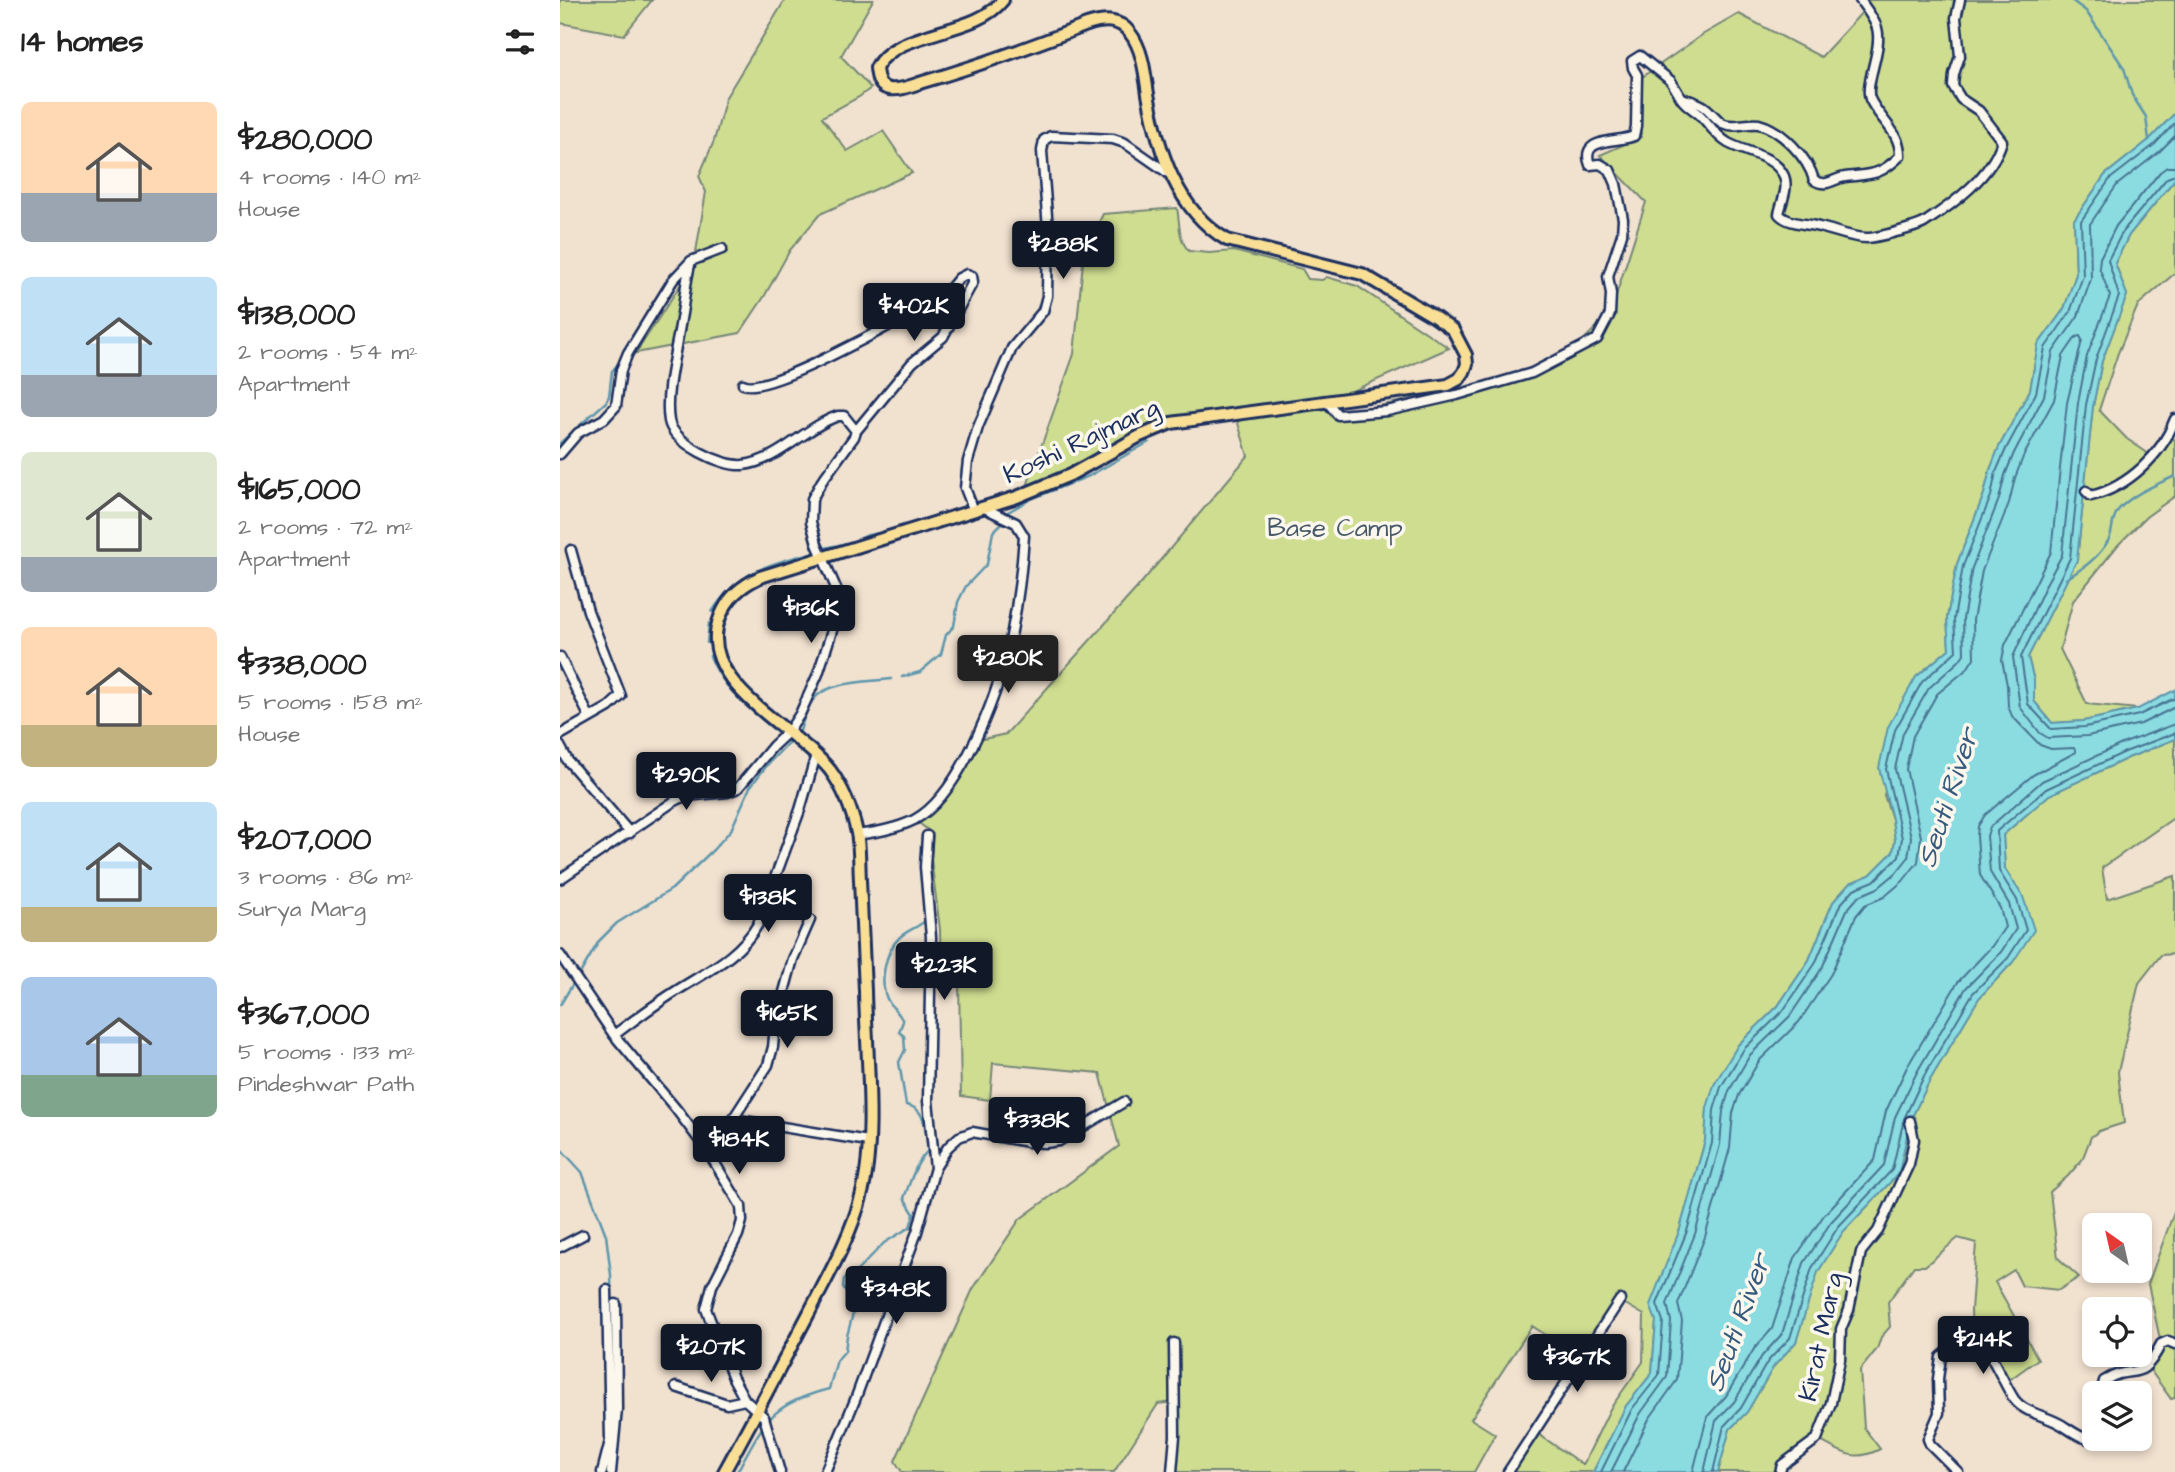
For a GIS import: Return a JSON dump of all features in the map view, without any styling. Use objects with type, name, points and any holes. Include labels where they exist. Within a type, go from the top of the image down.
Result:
[{"type":"main road","name":"Koshi Rajmarg","points":[[724,1472],[763,1418],[858,1210],[868,1141],[864,942],[857,835],[846,796],[829,769],[789,731],[748,698],[724,667],[716,646],[719,620],[734,593],[747,583],[979,510],[1070,475],[1140,436],[1171,423],[1448,385],[1459,379],[1467,365],[1466,355],[1453,330],[1362,274],[1227,240],[1213,232],[1197,217],[1171,175],[1132,34],[1115,21],[1103,20],[1087,24],[968,68],[912,85],[891,89],[882,86],[876,76],[876,68],[886,54],[905,44],[985,15],[1003,0]]},
{"type":"street","points":[[1681,98],[1704,106],[1722,122],[1737,126],[1758,124],[1776,132],[1801,154],[1810,167],[1814,180],[1821,184],[1843,177],[1868,176],[1886,170],[1900,156],[1900,148],[1889,124],[1870,99],[1868,90],[1875,63],[1878,30],[1860,0]]},
{"type":"street","points":[[1327,402],[1338,415],[1387,411],[1445,398],[1532,373],[1597,339],[1610,314],[1608,276],[1622,234],[1623,219],[1616,184],[1610,170],[1600,164],[1590,165],[1587,158],[1590,150],[1603,140],[1629,139],[1634,136],[1637,75],[1632,61],[1640,57],[1671,81],[1688,108],[1699,114],[1711,130],[1728,143],[1772,163],[1783,176],[1786,187],[1779,214],[1785,221],[1823,227],[1863,238],[1881,237],[1921,225],[1972,185],[1999,152],[2002,141],[1979,111],[1961,99],[1953,86],[1960,56],[1956,18],[1960,0]]},
{"type":"street","points":[[857,835],[915,820],[936,803],[954,781],[966,759],[1000,676],[1012,632],[1024,536],[1016,523],[979,510],[965,488],[968,461],[978,427],[1012,348],[1043,311],[1047,296],[1048,229],[1042,150],[1044,140],[1051,136],[1113,139],[1125,143],[1171,175]]},
{"type":"street","points":[[560,454],[578,433],[604,419],[616,406],[621,370],[628,353],[673,280],[691,261],[722,249]]},
{"type":"street","points":[[691,261],[684,286],[668,408],[669,423],[673,431],[708,457],[741,465],[760,461],[838,416],[844,416],[856,431]]},
{"type":"street","points":[[560,879],[673,802],[685,796],[728,792],[738,788],[789,731],[818,674],[839,608],[839,595],[811,522],[811,499],[856,431],[912,363],[943,337],[973,282],[972,276],[967,274],[959,278],[944,295],[800,370],[758,386],[743,384]]},
{"type":"street","points":[[2086,491],[2091,496],[2108,492],[2130,477],[2153,456],[2170,433],[2175,419]]},
{"type":"street","points":[[560,735],[609,707],[621,696],[588,611],[571,550]]},
{"type":"street","points":[[560,657],[590,718]]},
{"type":"street","points":[[560,746],[568,761],[630,833]]},
{"type":"street","points":[[614,1035],[675,991],[735,954],[749,940],[758,924],[800,810],[816,755]]},
{"type":"street","points":[[927,836],[925,867],[931,937],[928,1101],[935,1168]]},
{"type":"street","points":[[707,1150],[733,1119],[768,1065],[775,1025],[793,959],[810,920]]},
{"type":"street","points":[[560,955],[614,1035],[707,1150],[743,1213],[738,1235],[712,1286],[706,1309],[733,1378],[745,1400],[763,1418],[780,1472]]},
{"type":"street","points":[[825,1472],[917,1232],[935,1168],[948,1147],[959,1137],[972,1132],[1028,1142],[1059,1141],[1124,1102]]},
{"type":"street","points":[[733,1119],[868,1141]]},
{"type":"street","name":"Kirat Marg","points":[[1780,1472],[1782,1465],[1817,1439],[1831,1403],[1840,1360],[1841,1329],[1849,1310],[1861,1252],[1878,1231],[1909,1164],[1914,1140],[1910,1121]]},
{"type":"street","points":[[560,1247],[583,1235]]},
{"type":"street","points":[[607,1290],[611,1472]]},
{"type":"street","points":[[1508,1472],[1620,1300]]},
{"type":"street","points":[[602,1472],[609,1460],[617,1409],[616,1304]]},
{"type":"street","points":[[1958,1472],[1930,1444],[1928,1438],[1939,1413],[1938,1379],[1941,1357],[1965,1337],[1972,1336],[1984,1345],[2015,1401],[2025,1409],[2059,1423],[2082,1436]]},
{"type":"street","points":[[2104,1381],[2112,1376],[2148,1367],[2161,1344],[2168,1341],[2175,1343]]},
{"type":"street","points":[[1172,1472],[1175,1436],[1174,1343]]},
{"type":"street","points":[[676,1387],[727,1404],[745,1400]]},
{"type":"green space","points":[[560,0],[652,0],[624,35],[560,23]]},
{"type":"green space","points":[[785,0],[873,0],[841,56],[871,88],[822,117],[847,151],[883,131],[912,173],[820,214],[790,250],[740,333],[636,353],[694,264],[706,192],[699,176],[714,141],[726,97]]},
{"type":"green space","name":"Base Camp","points":[[1867,0],[2175,0],[2175,113],[2149,140],[2105,175],[2074,220],[2076,274],[2064,309],[2038,345],[2030,390],[1999,447],[1957,564],[1947,618],[1949,649],[1916,677],[1884,795],[1892,819],[1895,840],[1893,852],[1870,875],[1850,883],[1833,902],[1809,960],[1778,1006],[1738,1045],[1707,1108],[1705,1141],[1680,1229],[1659,1281],[1652,1373],[1626,1406],[1593,1472],[1508,1472],[1534,1431],[1583,1465],[1610,1409],[1643,1362],[1644,1315],[1620,1301],[1583,1360],[1532,1326],[1471,1419],[1495,1434],[1474,1472],[1172,1472],[1174,1402],[1158,1404],[1114,1472],[902,1472],[895,1461],[973,1289],[1020,1219],[1119,1146],[1100,1073],[993,1063],[990,1100],[961,1096],[959,982],[941,980],[940,929],[931,859],[933,834],[915,820],[936,803],[974,741],[1006,734],[1137,588],[1248,456],[1234,410],[1187,415],[1149,425],[1084,462],[1026,489],[1074,354],[1084,252],[1103,214],[1177,208],[1181,237],[1189,251],[1234,251],[1302,269],[1308,279],[1322,280],[1327,277],[1357,286],[1449,348],[1327,402],[1338,415],[1532,373],[1568,355],[1610,314],[1646,202],[1600,155],[1641,137],[1638,80],[1702,35],[1739,14],[1821,57],[1865,9]]},
{"type":"green space","points":[[2175,179],[2175,273],[2138,305],[2099,410],[2127,439],[2152,456],[2170,433],[2175,441],[2175,496],[2146,517],[2118,545],[2073,601],[2060,649],[2087,704],[2138,709],[2084,721],[2052,723],[2034,701],[2034,681],[2028,657],[2077,560],[2093,406],[2102,361],[2127,295],[2115,263],[2129,235]]},
{"type":"green space","points":[[2175,739],[2175,817],[2102,868],[2107,899],[2175,876],[2175,954],[2161,955],[2139,983],[2118,1072],[2124,1123],[2099,1131],[2091,1137],[2082,1160],[2050,1192],[2058,1258],[2079,1277],[2059,1290],[2022,1286],[2014,1270],[1995,1282],[2038,1359],[2005,1383],[1972,1336],[1971,1310],[1976,1243],[1958,1238],[1925,1266],[1914,1266],[1888,1302],[1890,1327],[1860,1370],[1864,1428],[1880,1449],[1863,1455],[1848,1454],[1817,1439],[1780,1472],[1718,1472],[1730,1429],[1747,1412],[1774,1366],[1796,1342],[1817,1272],[1843,1232],[1899,1173],[1910,1121],[1930,1080],[1979,998],[2013,962],[2023,897],[2005,869],[2003,835],[2049,795]]},
{"type":"green space","points":[[2175,1209],[2175,1398],[2171,1399],[2148,1367],[2152,1367],[2152,1360],[2161,1344],[2148,1284],[2152,1283],[2152,1273]]},
{"type":"water","name":"Seuti River","points":[[2175,113],[2175,179],[2129,235],[2115,263],[2127,295],[2102,361],[2093,406],[2077,560],[2028,657],[2034,681],[2034,701],[2052,723],[2084,721],[2138,709],[2175,690],[2175,739],[2049,795],[2003,835],[2005,869],[2023,897],[2034,930],[2013,962],[1979,998],[1930,1080],[1910,1121],[1899,1173],[1843,1232],[1818,1272],[1796,1342],[1774,1366],[1747,1412],[1730,1429],[1718,1472],[1593,1472],[1626,1406],[1652,1373],[1656,1321],[1650,1305],[1680,1229],[1705,1141],[1707,1108],[1714,1085],[1738,1045],[1778,1006],[1809,960],[1833,902],[1850,883],[1870,875],[1893,852],[1895,840],[1892,819],[1879,768],[1888,727],[1916,677],[1949,649],[1947,618],[1957,564],[1999,447],[2030,390],[2038,345],[2064,309],[2076,274],[2074,220],[2105,175],[2149,140]]},
{"type":"waterway","points":[[2071,0],[2086,11],[2124,68],[2132,95],[2146,117],[2149,140]]},
{"type":"waterway","points":[[560,443],[606,402],[612,371],[618,364]]},
{"type":"waterway","points":[[1178,417],[1206,413]]},
{"type":"waterway","points":[[1117,443],[1149,425],[1165,420]]},
{"type":"waterway","points":[[1008,512],[1031,499],[1089,476],[1149,442]]},
{"type":"waterway","points":[[2066,579],[2101,551],[2110,535],[2116,513],[2125,503],[2175,476]]},
{"type":"waterway","points":[[825,548],[926,520]]},
{"type":"waterway","points":[[902,677],[920,672],[941,654],[946,635],[954,626],[958,602],[966,586],[987,564],[993,532],[1004,521]]},
{"type":"waterway","points":[[712,612],[731,588],[753,572],[808,554]]},
{"type":"waterway","points":[[707,643],[709,623]]},
{"type":"waterway","points":[[710,656],[730,689],[778,733]]},
{"type":"waterway","points":[[800,731],[808,707],[819,694],[838,686],[891,679]]},
{"type":"waterway","points":[[578,977],[599,941],[617,923],[672,889],[731,830],[750,787],[789,742]]},
{"type":"waterway","points":[[922,835],[922,881]]},
{"type":"waterway","points":[[737,1472],[754,1440],[771,1417],[794,1401],[829,1389],[837,1360],[845,1351],[855,1306],[843,1287],[844,1279],[858,1270],[884,1243],[910,1227],[914,1214],[904,1198],[917,1166],[928,1151],[926,1129],[918,1111],[906,1105],[899,1062],[905,1050],[904,1036],[899,1032],[903,1021],[886,997],[883,979],[884,969],[895,943],[927,919]]},
{"type":"waterway","points":[[560,1005],[574,982]]},
{"type":"waterway","points":[[1049,1139],[1107,1107]]},
{"type":"waterway","points":[[560,1148],[582,1172],[606,1235],[611,1275],[612,1321]]}]
